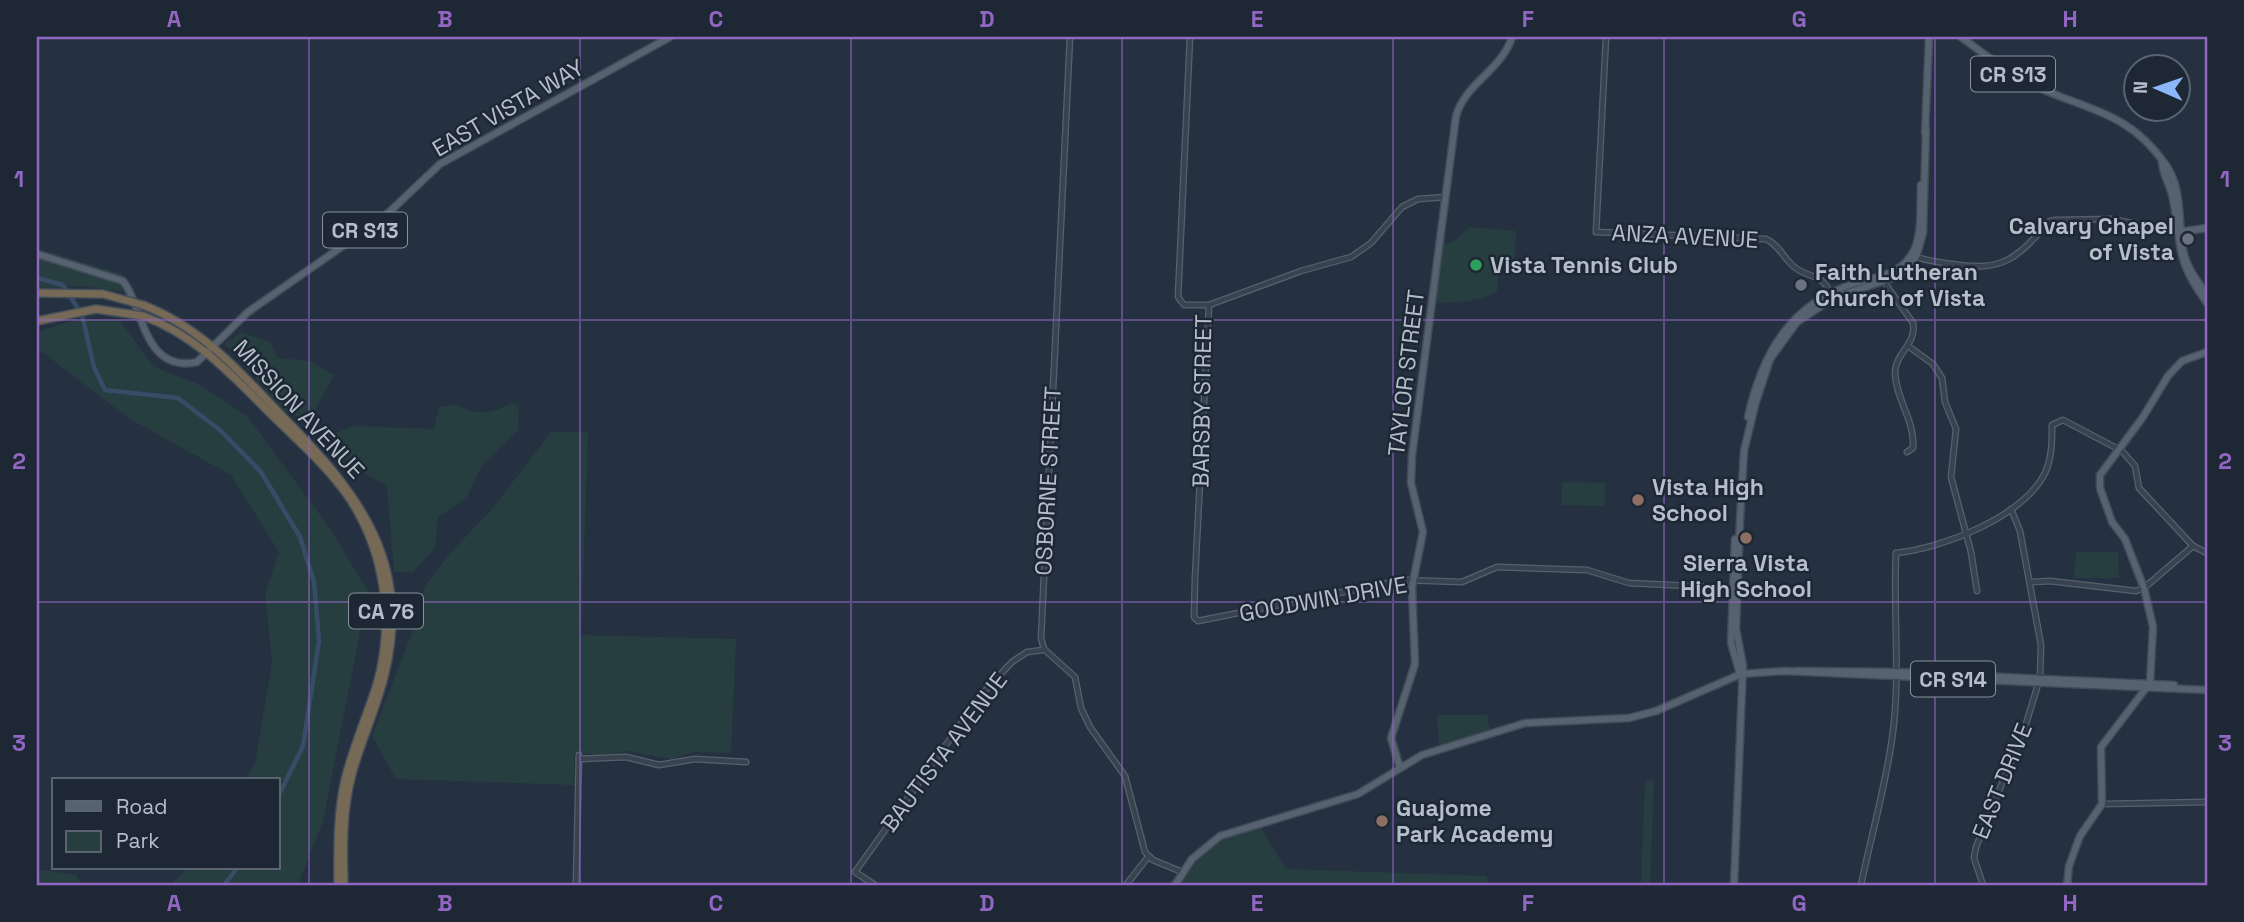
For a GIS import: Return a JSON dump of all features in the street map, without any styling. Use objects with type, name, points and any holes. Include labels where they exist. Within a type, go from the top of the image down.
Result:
[{"type":"highway","name":"MISSION AVENUE","points":[[37,293],[96,293],[143,305],[180,323],[214,347],[345,482],[368,520],[387,574],[391,604],[389,653],[346,798],[344,885]]},
{"type":"highway","name":"MISSION AVENUE","points":[[37,321],[96,309],[143,316],[178,332],[209,354],[338,482],[366,529],[380,568],[386,611],[384,650],[377,682],[343,790],[338,830],[338,885]]},
{"type":"main road","name":"EAST VISTA WAY","points":[[209,354],[248,312],[383,218],[440,164],[670,37]]},
{"type":"main road","name":"TAYLOR STREET","points":[[1400,768],[1391,738],[1415,664],[1412,581],[1423,533],[1411,483],[1412,456],[1460,105],[1469,90],[1501,61],[1512,37]]},
{"type":"main road","points":[[1734,885],[1743,666],[1736,629],[1735,588],[1745,451],[1765,372],[1778,345],[1797,322],[1832,295],[1883,280],[1906,270],[1914,256],[1926,129],[1929,37]]},
{"type":"main road","name":"CR S13","points":[[1962,37],[2030,84],[2110,114],[2129,125],[2150,144],[2162,161],[2174,200],[2187,263],[2207,296]]},
{"type":"main road","points":[[2207,228],[2179,232],[2178,249],[2192,282],[2207,303]]},
{"type":"main road","points":[[37,254],[123,281],[149,340],[174,361],[191,363],[209,354]]},
{"type":"main road","points":[[2192,282],[2207,296]]},
{"type":"main road","points":[[2067,885],[2069,866],[2080,836],[2102,804],[2101,747],[2149,685],[2153,627],[2144,588],[2125,539],[2112,522],[2100,488],[2100,475],[2168,376],[2182,361],[2207,352]]},
{"type":"main road","points":[[1844,675],[1857,671]]},
{"type":"main road","name":"CR S14","points":[[1175,885],[1200,851],[1227,832],[1358,794],[1422,755],[1525,723],[1629,718],[1649,713],[1741,674],[1857,671],[2207,688]]},
{"type":"main road","name":"CR S14","points":[[1824,672],[1844,675],[1895,674]]},
{"type":"street","name":"OSBORNE STREET","points":[[1045,650],[1041,638],[1042,603],[1070,37]]},
{"type":"street","name":"BARSBY STREET","points":[[1190,37],[1178,297],[1188,306],[1209,305],[1196,620]]},
{"type":"street","name":"ANZA AVENUE","points":[[1606,37],[1596,232],[1766,239],[1778,247],[1796,268],[1824,280],[1832,295]]},
{"type":"street","points":[[1209,305],[1351,257],[1371,243],[1402,207],[1418,199],[1446,197]]},
{"type":"street","points":[[1914,256],[1977,268],[1993,267],[2015,256],[2050,220],[2110,219],[2179,232]]},
{"type":"street","points":[[1883,280],[1913,323],[1914,337],[1897,362],[1895,375],[1913,427],[1913,447],[1907,452]]},
{"type":"street","points":[[1908,346],[1933,364],[1942,378],[1945,402],[1957,437],[1951,471],[1977,591]]},
{"type":"street","points":[[1860,885],[1892,739],[1896,553],[1938,546],[2022,502],[2044,475],[2051,452],[2052,425],[2063,420],[2118,450],[2135,466],[2139,488],[2193,546],[2207,553]]},
{"type":"street","points":[[2011,509],[2030,582],[2041,645],[2040,680]]},
{"type":"street","points":[[2030,582],[2050,581],[2130,592],[2144,588],[2193,546]]},
{"type":"street","name":"GOODWIN DRIVE","points":[[1196,620],[1381,584],[1412,581],[1462,582],[1492,568],[1507,567],[1587,570],[1629,583],[1735,588]]},
{"type":"street","name":"BAUTISTA AVENUE","points":[[875,885],[855,872],[983,693],[1019,657],[1032,650],[1045,650]]},
{"type":"street","points":[[1045,650],[1075,677],[1081,708],[1090,727],[1125,776],[1142,845],[1148,857],[1182,872]]},
{"type":"street","name":"EAST DRIVE","points":[[1983,885],[1974,858],[1976,847],[2040,680]]},
{"type":"street","points":[[576,885],[579,757],[626,757],[659,765],[695,759],[746,762]]},
{"type":"street","points":[[2102,804],[2207,802]]},
{"type":"street","points":[[1126,885],[1148,857]]},
{"type":"green space","name":"Vista Tennis Club","points":[[1470,227],[1516,231],[1514,268],[1499,268],[1497,291],[1489,295],[1466,301],[1433,303],[1441,242],[1451,243]]},
{"type":"green space","points":[[37,249],[123,274],[122,292],[83,286],[37,289]]},
{"type":"green space","points":[[75,320],[119,320],[154,367],[198,384],[247,416],[329,527],[368,591],[323,821],[298,885],[171,885],[185,870],[280,870],[280,778],[246,778],[255,764],[272,663],[265,594],[279,552],[231,475],[130,419],[37,348],[37,332]]},
{"type":"green space","points":[[241,332],[270,342],[278,358],[310,361],[334,375],[315,410],[319,424],[332,435],[353,426],[434,429],[439,407],[455,404],[477,412],[496,410],[512,403],[519,407],[518,430],[483,464],[467,497],[438,517],[435,548],[413,572],[394,572],[387,486],[352,466],[310,423],[285,412],[225,344]]},
{"type":"green space","points":[[551,432],[588,432],[581,635],[736,639],[731,753],[692,752],[672,759],[627,751],[605,755],[574,753],[575,785],[396,779],[372,736],[413,630],[424,587],[452,551],[492,509]]},
{"type":"green space","points":[[1562,482],[1605,483],[1605,506],[1562,505]]},
{"type":"green space","points":[[2076,552],[2118,552],[2119,578],[2074,578]]},
{"type":"green space","points":[[1437,715],[1487,715],[1490,732],[1439,745]]},
{"type":"green space","points":[[1645,780],[1654,781],[1650,885],[1641,885]]},
{"type":"green space","points":[[1258,823],[1286,869],[1487,876],[1487,885],[1181,885],[1187,872],[1202,853],[1233,833]]},
{"type":"green space","points":[[37,869],[76,875],[83,885],[37,885]]},
{"type":"waterway","points":[[37,278],[63,285],[82,315],[94,367],[105,390],[178,398],[221,431],[261,472],[300,537],[314,582],[319,641],[303,746],[280,793]]},
{"type":"waterway","points":[[224,885],[235,870]]},
{"type":"place","name":"Calvary Chapel of Vista","points":[[2188,239]]},
{"type":"place","name":"Vista Tennis Club","points":[[1476,265]]},
{"type":"place","name":"Faith Lutheran Church of Vista","points":[[1801,285]]},
{"type":"place","name":"Vista High School","points":[[1638,500]]},
{"type":"place","name":"Sierra Vista High School","points":[[1746,538]]},
{"type":"place","name":"Guajome Park Academy","points":[[1382,821]]}]
